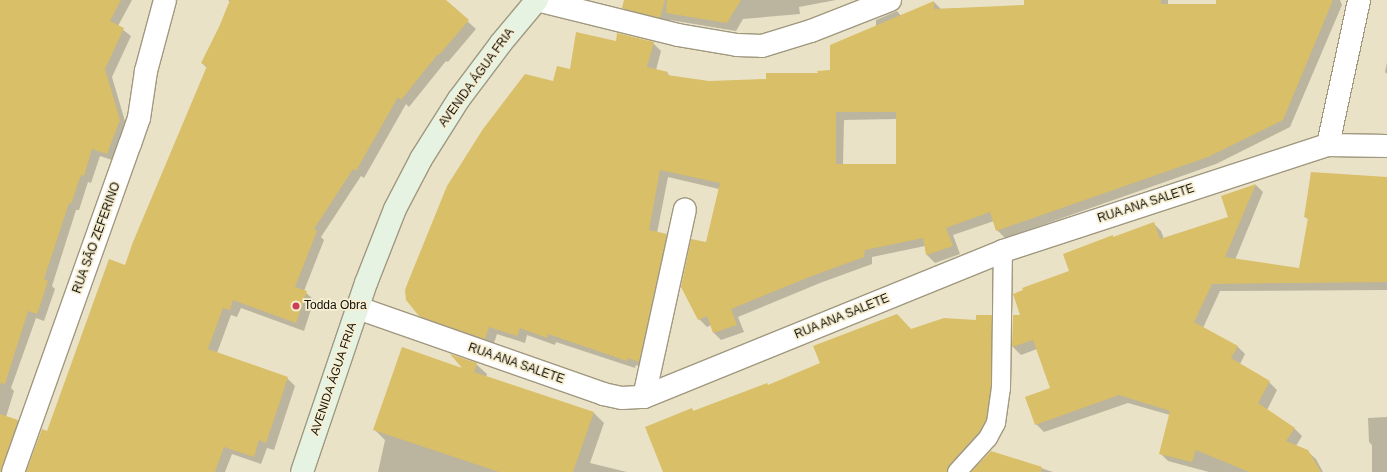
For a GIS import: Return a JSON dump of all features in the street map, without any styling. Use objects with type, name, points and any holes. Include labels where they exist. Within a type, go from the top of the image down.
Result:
[{"type":"main road","name":"AVENIDA ÁGUA FRIA","points":[[302,472],[358,308],[395,209],[421,159],[459,99],[501,43],[537,0]]},
{"type":"street","name":"RUA SÃO ZEFERINO","points":[[13,472],[139,118],[146,71],[165,0]]},
{"type":"street","points":[[537,0],[678,35],[737,45],[762,46],[811,31],[890,0]]},
{"type":"street","points":[[1328,145],[1359,0]]},
{"type":"street","name":"RUA ANA SALETE","points":[[358,308],[603,394],[622,398],[644,397],[1003,251],[1328,145],[1387,146]]},
{"type":"street","points":[[644,397],[685,209]]},
{"type":"street","points":[[957,472],[988,438],[996,422],[1001,388],[1003,251]]},
{"type":"building","points":[[0,0],[121,0],[110,21],[124,28],[105,69],[120,120],[107,154],[92,149],[84,176],[81,175],[71,204],[69,203],[44,279],[48,281],[37,314],[28,311],[5,384],[0,383]]},
{"type":"building","points":[[230,0],[446,0],[469,20],[439,55],[438,54],[401,100],[398,97],[356,171],[353,169],[314,229],[317,231],[295,287],[307,291],[296,323],[233,300],[230,310],[223,308],[208,349],[288,377],[266,443],[259,440],[254,457],[224,447],[215,472],[26,472],[42,429],[47,431],[109,259],[125,265],[133,242],[207,66],[201,63],[219,27]]},
{"type":"building","points":[[624,0],[665,0],[660,18],[622,8]]},
{"type":"building","points":[[667,0],[741,0],[727,23],[666,13]]},
{"type":"building","points":[[1024,0],[1161,0],[1161,4],[1216,4],[1216,0],[1333,0],[1283,120],[1208,157],[996,231],[990,212],[946,228],[953,246],[926,255],[923,238],[865,250],[864,257],[812,276],[731,309],[737,325],[713,333],[707,316],[698,320],[681,287],[691,239],[706,242],[720,183],[660,170],[649,230],[667,234],[639,362],[628,358],[627,361],[548,334],[547,338],[520,328],[517,336],[489,327],[485,339],[419,316],[406,300],[405,290],[447,186],[483,129],[525,74],[553,81],[557,66],[570,69],[576,32],[616,41],[617,33],[654,42],[647,67],[668,72],[667,75],[709,81],[766,79],[766,73],[818,73],[817,71],[830,70],[830,45],[934,1],[934,9],[1024,5]],"holes":[[[836,112],[896,112],[896,164],[836,164]]]},
{"type":"building","points":[[1311,172],[1387,177],[1387,282],[1212,284],[1194,322],[1238,346],[1231,358],[1270,381],[1258,403],[1295,428],[1286,441],[1308,450],[1321,472],[1249,472],[1196,450],[1192,462],[1159,454],[1170,411],[1119,395],[1035,425],[1025,397],[1050,388],[1033,340],[1012,347],[1013,315],[1020,315],[1013,294],[1023,290],[1022,288],[1069,271],[1063,254],[1113,235],[1113,237],[1154,222],[1160,239],[1228,217],[1221,196],[1256,184],[1225,257],[1299,268],[1308,218],[1304,217]]},
{"type":"building","points":[[897,314],[911,329],[944,318],[976,320],[976,315],[992,315],[991,387],[986,420],[979,432],[949,465],[947,472],[663,472],[645,427],[692,408],[693,411],[767,383],[768,385],[820,363],[813,346]]},
{"type":"building","points":[[402,347],[462,368],[450,354],[477,363],[474,372],[594,412],[573,472],[499,472],[373,430]]},
{"type":"building","points":[[0,414],[18,420],[1,472],[0,472]]},
{"type":"building","points":[[991,451],[1042,467],[1041,472],[971,472]]},
{"type":"place","name":"Todda Obra","points":[[296,306]]}]
